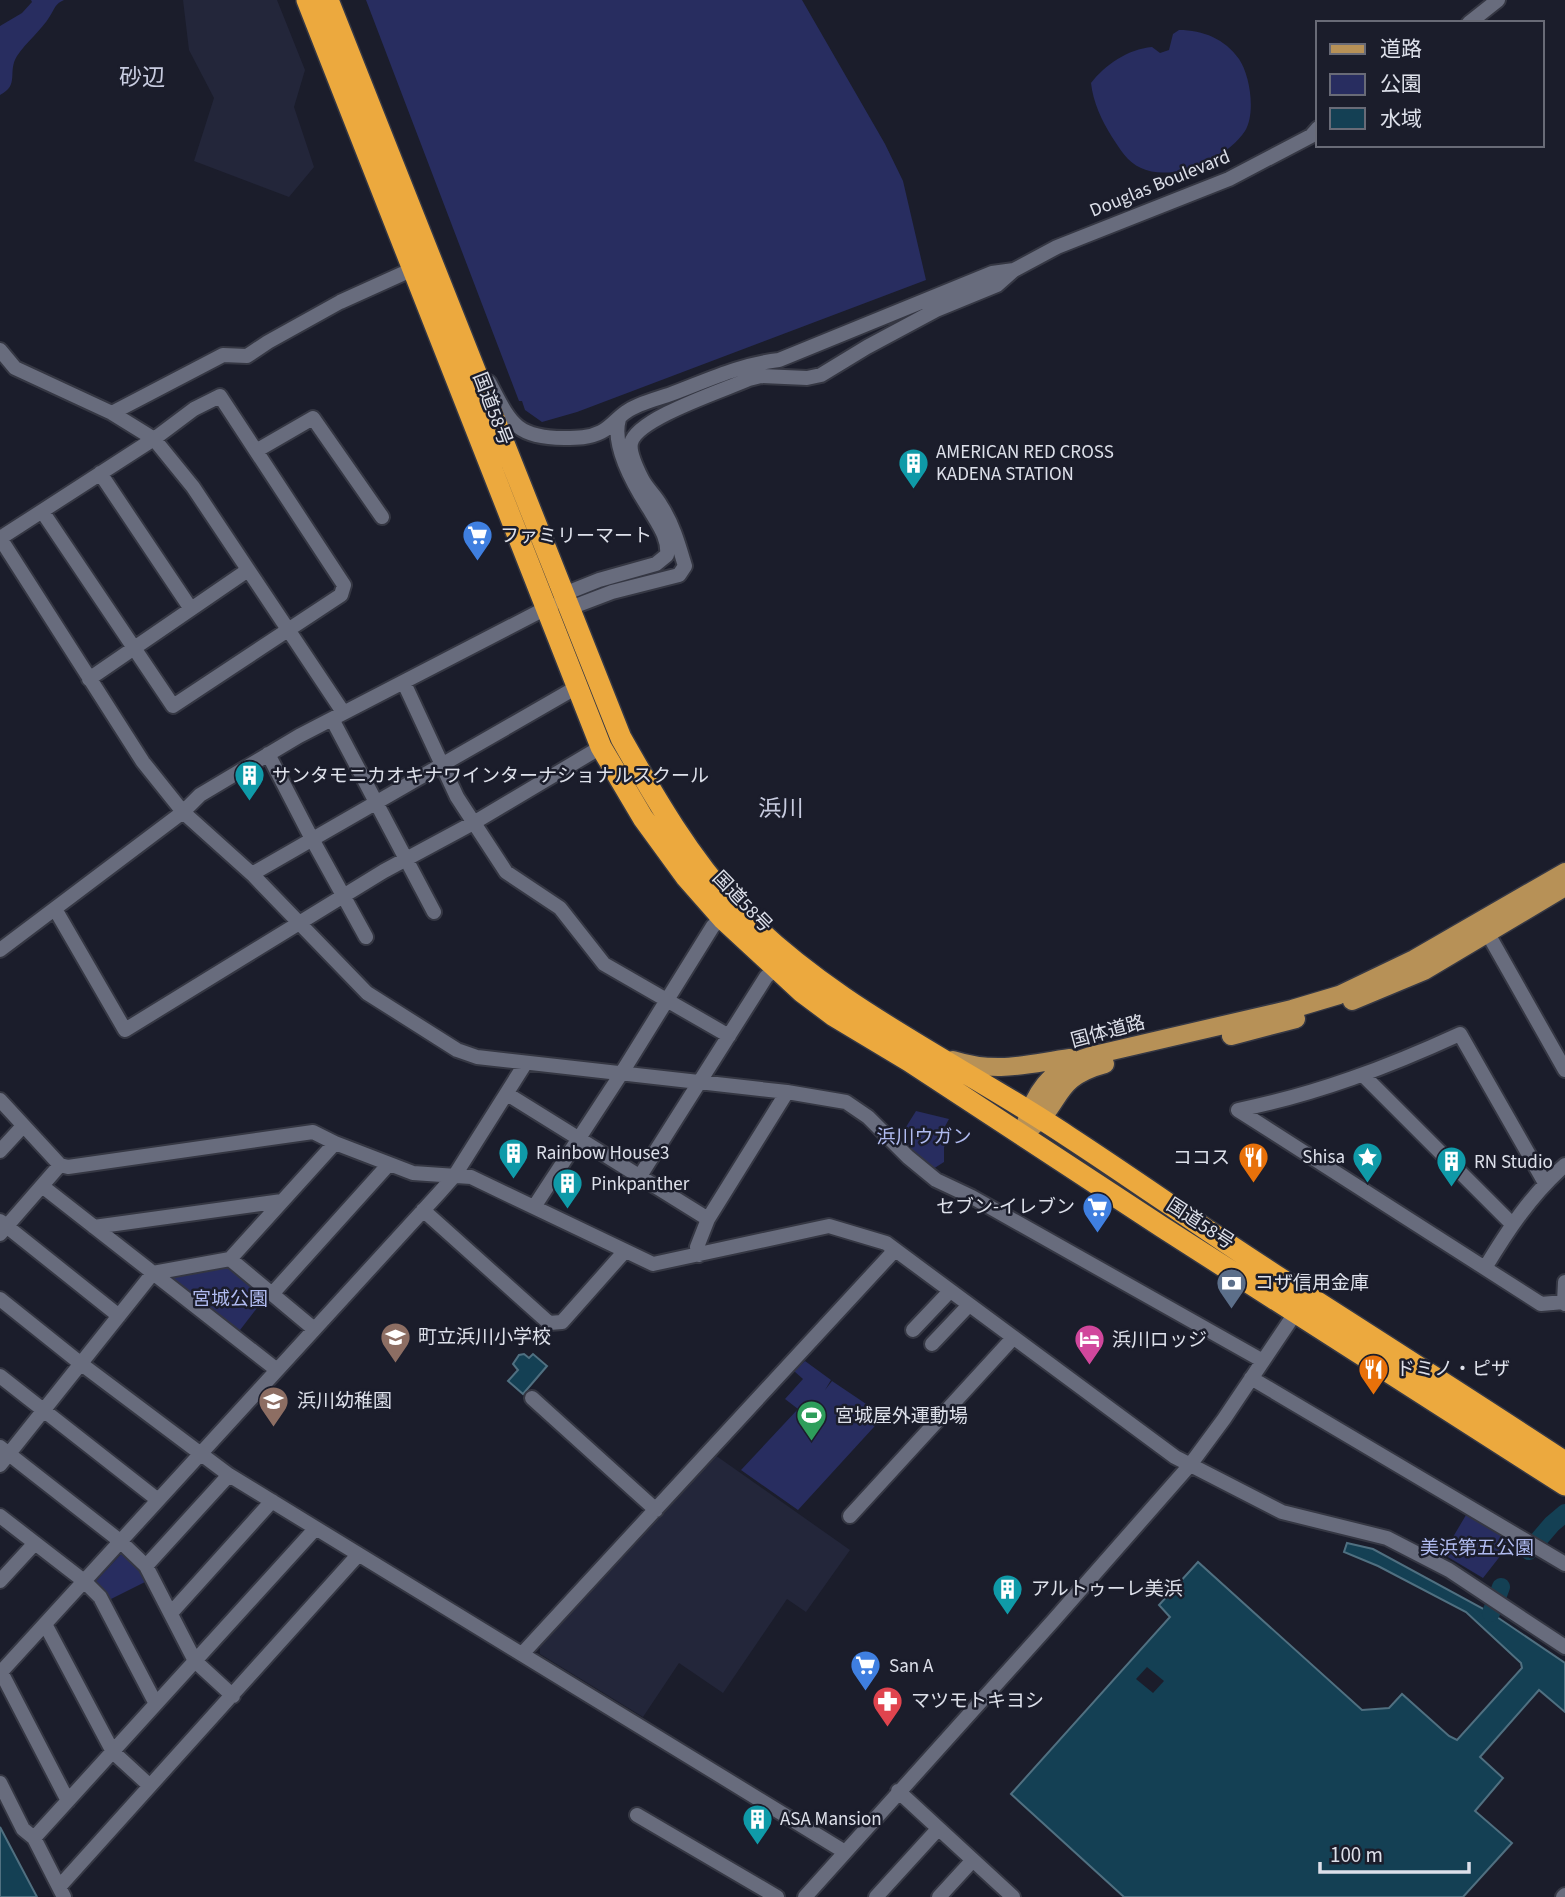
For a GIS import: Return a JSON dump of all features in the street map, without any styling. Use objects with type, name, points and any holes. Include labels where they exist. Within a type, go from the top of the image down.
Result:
[{"type":"highway","name":"国道58号","points":[[307,0],[601,747],[643,818],[687,877],[723,919],[802,992],[834,1016],[1301,1304],[1565,1462]]},
{"type":"highway","name":"国道58号","points":[[328,0],[621,738],[659,806],[700,865],[737,908],[814,977],[926,1052],[1034,1115],[1301,1304],[1565,1485]]},
{"type":"main road","name":"国体道路","points":[[1034,1115],[1068,1081],[1087,1069],[1270,1027],[1347,1002],[1424,971],[1565,872]]},
{"type":"main road","name":"国体道路","points":[[1023,1134],[1053,1074],[1063,1066],[1090,1056],[1278,1013],[1339,995],[1565,887]]},
{"type":"main road","points":[[926,1052],[979,1067],[1006,1068],[1090,1056]]},
{"type":"street","points":[[1471,21],[1493,2]]},
{"type":"street","name":"Douglas Boulevard","points":[[1014,270],[1057,247],[1228,179],[1311,136],[1316,130]]},
{"type":"street","points":[[112,413],[223,355],[247,356],[340,302],[413,270]]},
{"type":"street","points":[[454,316],[507,416],[527,433],[539,438],[590,437],[603,431],[626,412],[695,385],[821,375],[936,310],[998,285],[1014,270]]},
{"type":"street","points":[[0,950],[183,811],[200,795],[268,754],[545,608],[679,575],[685,566],[676,538],[662,506],[642,479],[631,448],[631,441],[658,417],[730,383],[761,362],[779,360],[992,273],[1014,270]]},
{"type":"street","points":[[0,350],[15,368],[112,413],[154,439],[193,487],[288,629],[337,716],[375,802],[434,912]]},
{"type":"street","points":[[42,511],[173,706],[341,595],[344,585],[220,396],[194,409],[154,439],[100,473],[0,538],[143,762],[183,811],[252,874],[367,993],[457,1050],[477,1057],[787,1092],[846,1102],[868,1117],[908,1157],[936,1180],[972,1197],[1263,1361]]},
{"type":"street","points":[[256,451],[313,418],[382,517]]},
{"type":"street","points":[[567,601],[599,580],[656,564],[667,555],[668,546],[660,526],[637,488],[620,448],[616,430],[619,419]]},
{"type":"street","points":[[100,473],[191,609]]},
{"type":"street","points":[[89,679],[248,570]]},
{"type":"street","points":[[404,683],[457,797],[506,872],[560,908],[604,964],[729,1036]]},
{"type":"street","points":[[252,874],[577,687]]},
{"type":"street","points":[[55,909],[125,1030],[343,897],[601,747]]},
{"type":"street","points":[[268,754],[366,937]]},
{"type":"street","points":[[534,1207],[713,926],[723,919]]},
{"type":"street","points":[[1485,927],[1565,1070]]},
{"type":"street","points":[[640,1176],[766,977],[776,968]]},
{"type":"street","points":[[1545,1183],[1460,1034],[1364,1076],[1289,1100],[1238,1110],[1541,1304],[1564,1303],[1565,1282]]},
{"type":"street","points":[[68,1801],[1,1673],[455,1175],[525,1064]]},
{"type":"street","points":[[1364,1076],[1512,1224]]},
{"type":"street","points":[[699,1255],[697,1247],[708,1219],[787,1092]]},
{"type":"street","points":[[507,1094],[708,1219]]},
{"type":"street","points":[[0,1100],[60,1165],[68,1167],[313,1132],[413,1173],[471,1177],[653,1264],[829,1226],[886,1243],[1189,1465],[1282,1512],[1387,1538],[1449,1570],[1565,1647]]},
{"type":"street","points":[[0,1151],[23,1126]]},
{"type":"street","points":[[233,1696],[195,1661],[146,1566],[120,1541],[3,1456],[44,1410],[153,1273],[230,1259],[335,1143]]},
{"type":"street","points":[[272,1294],[389,1164]]},
{"type":"street","points":[[60,1165],[2,1227],[118,1316]]},
{"type":"street","points":[[1485,1268],[1512,1224],[1545,1183],[1565,1165]]},
{"type":"street","points":[[42,1186],[277,1370]]},
{"type":"street","points":[[94,1227],[282,1201]]},
{"type":"street","points":[[423,1210],[550,1323],[562,1322],[625,1251]]},
{"type":"street","points":[[522,1654],[895,1250]]},
{"type":"street","points":[[230,1259],[314,1329]]},
{"type":"street","points":[[913,1330],[950,1291]]},
{"type":"street","points":[[0,1299],[229,1475],[845,1852]]},
{"type":"street","points":[[932,1344],[968,1304]]},
{"type":"street","points":[[805,1897],[1189,1465],[1301,1304]]},
{"type":"street","points":[[849,1516],[1013,1338]]},
{"type":"street","points":[[0,1376],[158,1500]]},
{"type":"street","points":[[1251,1378],[1565,1564]]},
{"type":"street","points":[[532,1398],[656,1510]]},
{"type":"street","points":[[146,1566],[229,1475]]},
{"type":"street","points":[[171,1614],[272,1501]]},
{"type":"street","points":[[0,1516],[84,1581],[100,1597],[156,1704]]},
{"type":"street","points":[[34,1838],[316,1528]]},
{"type":"street","points":[[0,1581],[36,1543]]},
{"type":"street","points":[[0,1783],[23,1829],[34,1838],[62,1892],[150,1786],[358,1555]]},
{"type":"street","points":[[45,1624],[113,1752],[150,1786]]},
{"type":"street","points":[[898,1791],[1007,1895]]},
{"type":"street","points":[[637,1815],[777,1897]]},
{"type":"street","points":[[876,1897],[938,1829]]},
{"type":"street","points":[[939,1897],[972,1861]]},
{"type":"shaded area","points":[[183,0],[277,0],[305,70],[294,107],[314,167],[289,197],[194,161],[214,98],[189,50]]},
{"type":"shaded area","points":[[715,1455],[850,1550],[806,1612],[787,1599],[723,1693],[679,1663],[643,1717],[540,1654],[540,1645]]},
{"type":"green space","points":[[31,0],[64,0],[57,5],[17,56],[10,87],[0,95],[0,26],[22,13]]},
{"type":"green space","points":[[366,0],[802,0],[885,144],[903,181],[926,280],[577,412],[542,422],[525,410],[522,401],[519,401]]},
{"type":"green space","points":[[1179,30],[1213,37],[1227,46],[1239,59],[1246,74],[1250,94],[1250,114],[1245,131],[1226,151],[1198,166],[1154,172],[1136,165],[1121,150],[1101,118],[1091,83],[1110,64],[1134,51],[1152,47],[1160,53],[1169,50],[1173,34]]},
{"type":"green space","name":"浜川ウガン","points":[[916,1111],[949,1119],[943,1130],[951,1137],[944,1147],[944,1162],[933,1169],[900,1143],[901,1135]]},
{"type":"green space","name":"宮城公園","points":[[228,1266],[264,1299],[237,1334],[167,1280],[169,1274]]},
{"type":"green space","name":"宮城屋外運動場","points":[[805,1361],[831,1380],[825,1390],[832,1381],[884,1416],[798,1510],[741,1470],[798,1409],[785,1399],[803,1379],[794,1371]]},
{"type":"green space","name":"美浜第五公園","points":[[1466,1515],[1512,1541],[1483,1578],[1443,1554]]},
{"type":"green space","points":[[123,1552],[139,1566],[147,1581],[107,1601],[94,1583]]},
{"type":"water","points":[[524,1354],[529,1358],[533,1354],[547,1366],[523,1394],[508,1381],[518,1370],[513,1364],[519,1355]]},
{"type":"water","points":[[1347,1543],[1373,1549],[1491,1613],[1565,1663],[1565,1712],[1539,1690],[1480,1757],[1503,1778],[1475,1811],[1512,1843],[1463,1897],[1124,1897],[1011,1794],[1170,1617],[1159,1605],[1198,1562],[1362,1710],[1389,1708],[1402,1694],[1457,1740],[1522,1668],[1521,1663],[1466,1612],[1378,1566],[1344,1552]]},
{"type":"water","points":[[0,1827],[37,1897],[0,1897]]},
{"type":"pier","points":[[1147,1667],[1164,1681],[1153,1693],[1136,1679]]},
{"type":"waterway","points":[[1529,1551],[1565,1513]]},
{"type":"waterway","points":[[1491,1613],[1501,1587]]},
{"type":"place","name":"AMERICAN RED CROSS KADENA STATION","points":[[913,490]]},
{"type":"place","name":"ファミリーマート","points":[[477,563]]},
{"type":"place","name":"サンタモニカオキナワインターナショナルスクール","points":[[249,803]]},
{"type":"place","name":"Rainbow House3","points":[[513,1180]]},
{"type":"place","name":"Shisa","points":[[1368,1184]]},
{"type":"place","name":"ココス","points":[[1253,1185]]},
{"type":"place","name":"RN Studio","points":[[1451,1189]]},
{"type":"place","name":"Pinkpanther","points":[[568,1211]]},
{"type":"place","name":"セブン-イレブン","points":[[1098,1234]]},
{"type":"place","name":"コザ信用金庫","points":[[1232,1310]]},
{"type":"place","name":"町立浜川小学校","points":[[395,1364]]},
{"type":"place","name":"浜川ロッジ","points":[[1089,1367]]},
{"type":"place","name":"ドミノ・ピザ","points":[[1373,1396]]},
{"type":"place","name":"浜川幼稚園","points":[[274,1428]]},
{"type":"place","name":"宮城屋外運動場","points":[[812,1443]]},
{"type":"place","name":"アルトゥーレ美浜","points":[[1008,1616]]},
{"type":"place","name":"San A","points":[[866,1693]]},
{"type":"place","name":"マツモトキヨシ","points":[[888,1728]]},
{"type":"place","name":"ASA Mansion","points":[[757,1846]]},
{"type":"district","name":"砂辺","points":[[142,77]]},
{"type":"district","name":"浜川","points":[[781,808]]}]
